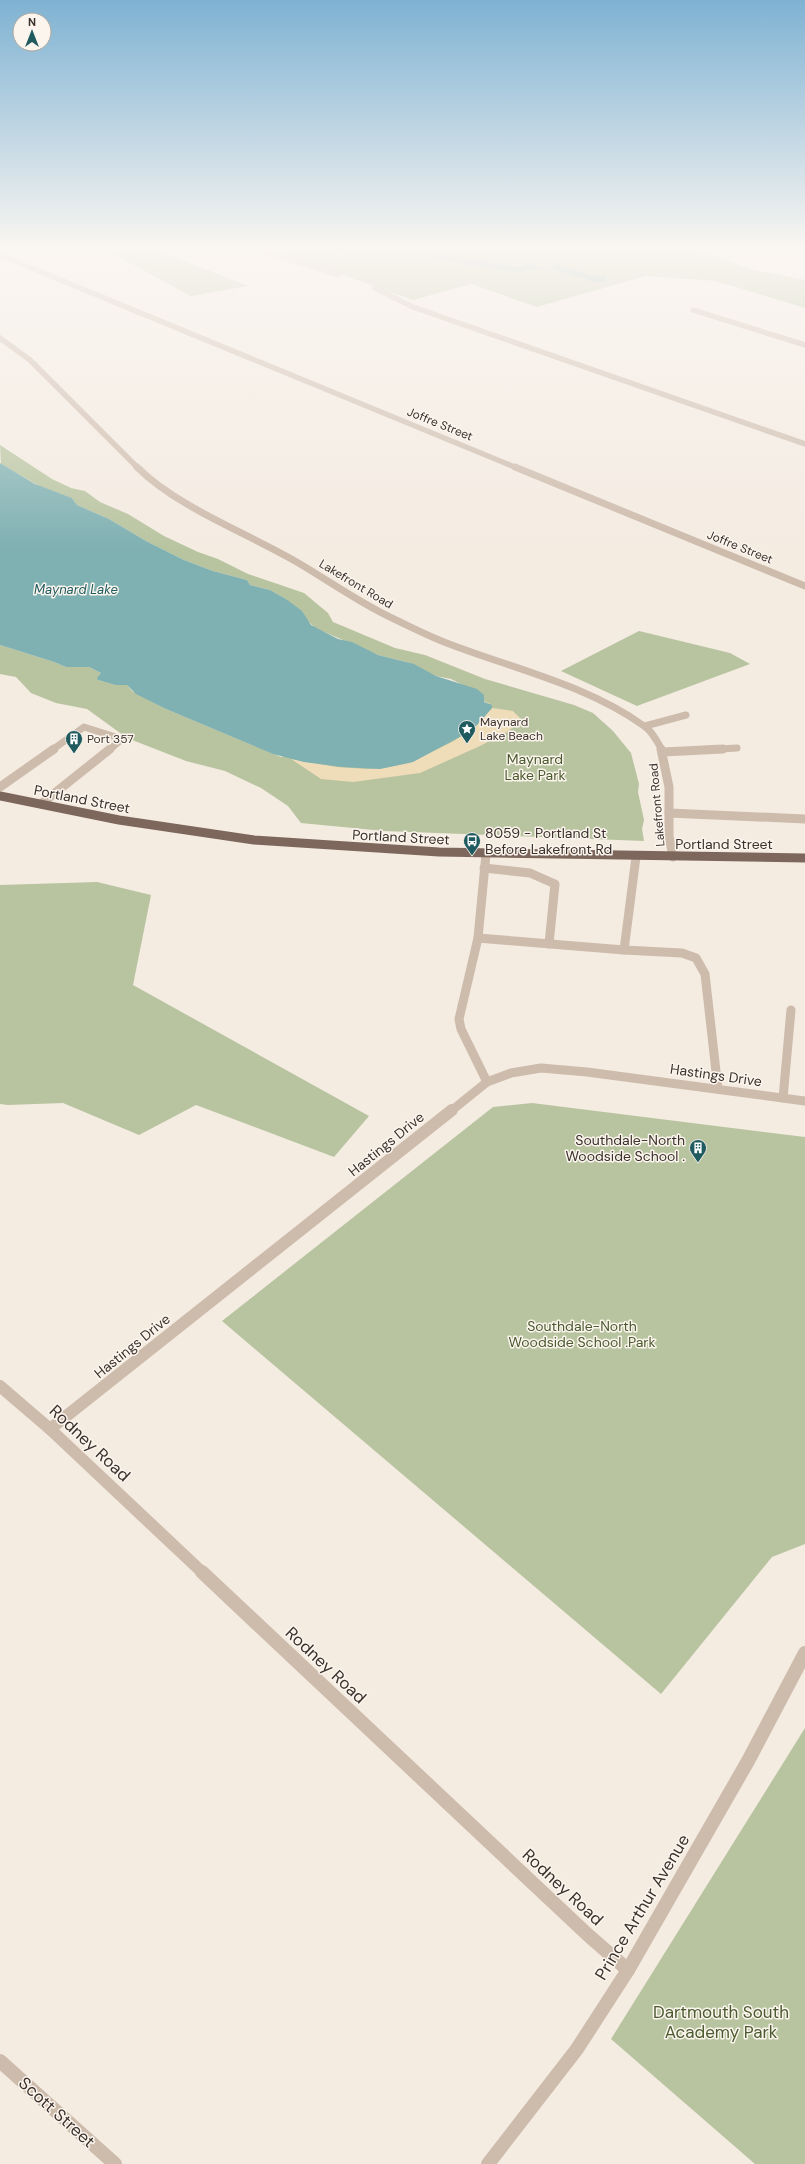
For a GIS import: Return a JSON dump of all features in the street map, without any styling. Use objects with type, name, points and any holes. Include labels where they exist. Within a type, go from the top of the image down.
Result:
[{"type":"main road","name":"Portland Street","points":[[0,796],[119,820],[254,840],[486,854],[805,858]]},
{"type":"street","name":"Lakefront Road","points":[[14,348],[30,360],[148,478],[187,503],[295,560],[358,601],[393,619],[452,645],[508,663],[594,697],[645,726],[655,737],[663,752],[669,787],[669,836],[673,857]]},
{"type":"street","name":"Joffre Street","points":[[226,348],[805,586]]},
{"type":"street","points":[[530,348],[805,444]]},
{"type":"street","points":[[645,726],[686,715]]},
{"type":"street","points":[[0,787],[84,727],[122,739],[40,804]]},
{"type":"street","points":[[663,752],[737,748]]},
{"type":"street","points":[[669,813],[805,819]]},
{"type":"street","points":[[486,854],[478,938],[458,1019],[461,1029],[487,1082]]},
{"type":"street","points":[[624,950],[636,857]]},
{"type":"street","points":[[484,868],[530,873],[555,884],[549,944]]},
{"type":"street","points":[[478,938],[624,950],[682,953],[696,958],[705,974],[718,1089]]},
{"type":"street","points":[[783,1098],[791,1010]]},
{"type":"street","name":"Hastings Drive","points":[[50,1429],[487,1082],[511,1073],[541,1068],[587,1072],[805,1101]]},
{"type":"street","name":"Rodney Road","points":[[0,1386],[50,1429],[582,1930],[628,1970]]},
{"type":"street","name":"Prince Arthur Avenue","points":[[488,2164],[577,2049],[628,1970],[748,1761],[805,1654]]},
{"type":"street","name":"Scott Street","points":[[0,2061],[115,2164]]},
{"type":"green space","name":"Maynard Lake Park","points":[[0,445],[52,479],[71,488],[85,491],[100,502],[128,514],[164,536],[198,552],[218,559],[248,574],[304,593],[328,613],[333,622],[395,648],[425,655],[485,679],[574,705],[593,713],[613,731],[631,753],[639,784],[638,792],[644,820],[642,829],[644,841],[384,831],[301,823],[288,806],[261,788],[225,771],[186,761],[127,738],[87,709],[56,703],[31,693],[16,677],[0,674],[0,645],[66,667],[89,667],[101,673],[98,680],[115,685],[127,685],[132,691],[166,709],[281,757],[490,704],[451,679],[436,676],[406,662],[378,655],[315,628],[286,599],[270,590],[250,585],[247,580],[213,571],[184,560],[146,541],[109,519],[77,505],[72,498],[41,487],[1,464]]},
{"type":"green space","points":[[639,631],[730,653],[750,664],[637,706],[561,671]]},
{"type":"green space","points":[[97,882],[151,895],[133,985],[369,1116],[334,1157],[196,1105],[139,1135],[63,1103],[0,1104],[0,885]]},
{"type":"green space","name":"Southdale-North Woodside School .Park","points":[[532,1103],[805,1137],[805,1544],[772,1557],[661,1694],[222,1321],[493,1107]]},
{"type":"green space","name":"Dartmouth South Academy Park","points":[[805,1728],[805,2164],[755,2164],[611,2039]]},
{"type":"sand","name":"Maynard Lake Beach","points":[[492,708],[513,711],[522,720],[507,732],[420,773],[353,782],[321,779],[291,759],[337,767],[368,769],[384,768],[409,763],[454,741],[477,725]]},
{"type":"water","name":"Maynard Lake","points":[[0,463],[35,484],[72,498],[77,505],[109,519],[146,541],[184,560],[213,571],[247,580],[250,585],[270,590],[286,599],[302,611],[311,625],[338,639],[352,642],[378,655],[414,664],[436,676],[477,689],[484,695],[484,702],[492,705],[492,708],[477,725],[467,733],[413,762],[380,769],[342,767],[304,762],[273,754],[166,709],[136,694],[127,685],[115,685],[98,680],[97,678],[101,673],[89,667],[66,667],[0,645]]},
{"type":"place","name":"Maynard Lake Beach","points":[[467,744]]},
{"type":"place","name":"Port 357","points":[[74,754]]},
{"type":"place","name":"8059 - Portland St Before Lakefront Rd","points":[[472,856]]},
{"type":"place","name":"Southdale-North Woodside School .","points":[[698,1163]]}]
